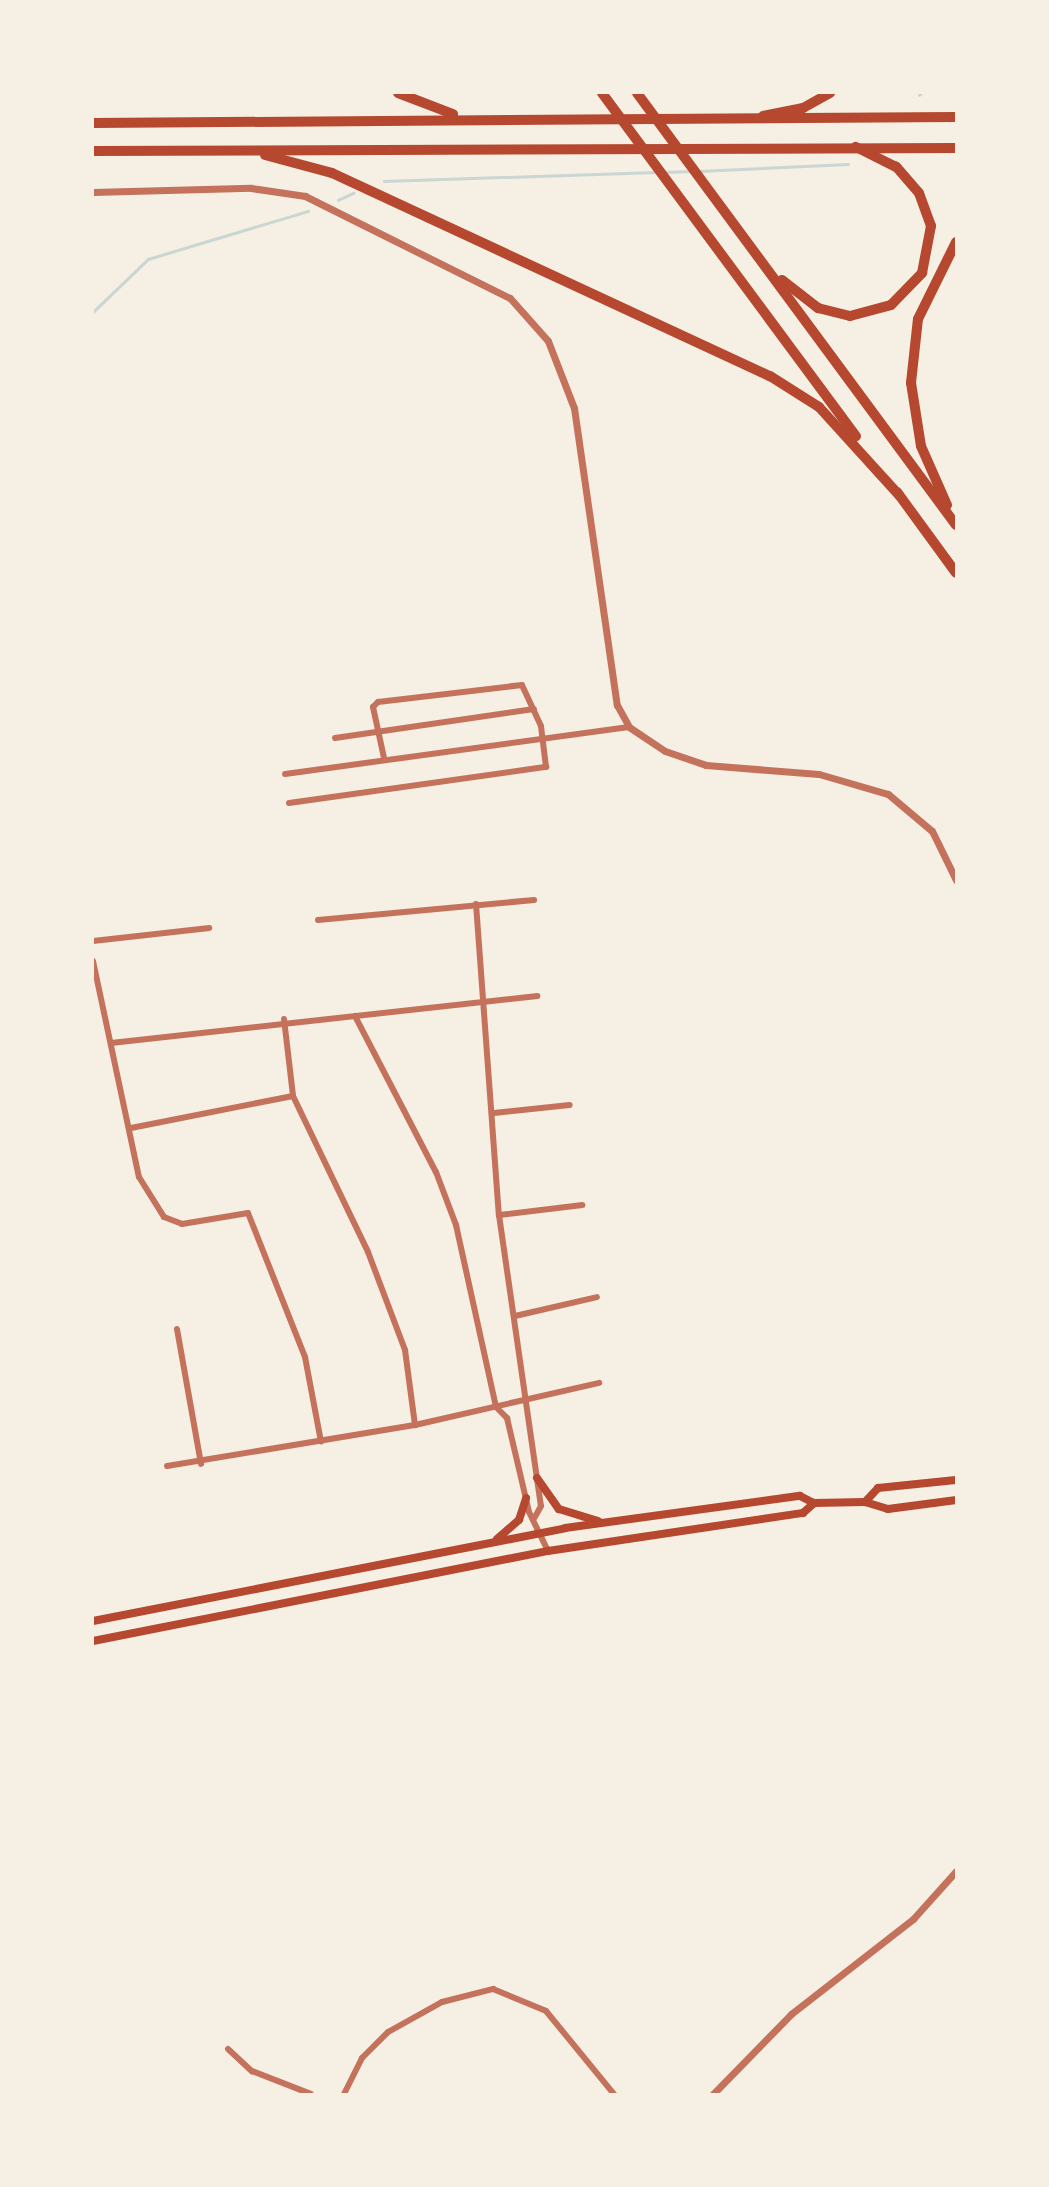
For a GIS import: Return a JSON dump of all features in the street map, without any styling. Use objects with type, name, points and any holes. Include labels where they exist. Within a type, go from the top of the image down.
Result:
[{"type":"highway","points":[[398,93],[470,118]]},
{"type":"highway","points":[[602,93],[956,573]]},
{"type":"highway","points":[[637,93],[956,524]]},
{"type":"highway","points":[[722,122],[803,108],[830,93]]},
{"type":"highway","points":[[93,123],[470,118],[722,122],[956,117]]},
{"type":"highway","points":[[740,231],[789,288],[818,308],[864,315],[902,297],[930,251],[926,205],[896,167],[850,145]]},
{"type":"highway","points":[[93,151],[850,145],[956,148]]},
{"type":"highway","points":[[252,151],[332,173],[770,376],[819,407],[899,495]]},
{"type":"highway","points":[[956,242],[918,319],[911,383],[921,446],[956,524]]},
{"type":"main road","points":[[537,1478],[559,1509],[605,1522]]},
{"type":"main road","points":[[865,1502],[878,1488],[956,1480]]},
{"type":"main road","points":[[93,1621],[494,1541],[605,1522],[800,1496],[814,1503],[865,1502],[888,1509],[956,1500]]},
{"type":"main road","points":[[494,1541],[515,1526],[526,1498]]},
{"type":"main road","points":[[93,1641],[548,1551],[803,1513],[814,1503]]},
{"type":"street","points":[[93,192],[251,188],[305,196],[465,271],[526,312],[555,353],[574,408],[617,705],[629,727],[665,751],[706,765],[819,774],[888,794],[932,831],[956,880]]},
{"type":"street","points":[[289,803],[546,766],[543,736],[522,685],[379,702],[373,707],[384,758]]},
{"type":"street","points":[[335,738],[534,709]]},
{"type":"street","points":[[285,774],[543,736],[629,727]]},
{"type":"street","points":[[318,920],[534,900]]},
{"type":"street","points":[[476,904],[494,1113],[499,1215],[515,1315],[522,1401],[541,1506],[535,1517]]},
{"type":"street","points":[[93,941],[209,928]]},
{"type":"street","points":[[93,961],[131,1128],[139,1177],[163,1217],[182,1224],[248,1213],[305,1357],[321,1442]]},
{"type":"street","points":[[111,1043],[284,1019],[355,1016],[485,1004],[537,996]]},
{"type":"street","points":[[355,1016],[436,1172],[456,1225],[496,1407],[507,1418],[526,1498],[548,1551]]},
{"type":"street","points":[[284,1019],[293,1096],[391,1313],[405,1350],[415,1425]]},
{"type":"street","points":[[131,1128],[293,1096]]},
{"type":"street","points":[[494,1113],[570,1105]]},
{"type":"street","points":[[499,1215],[582,1205]]},
{"type":"street","points":[[515,1315],[597,1297]]},
{"type":"street","points":[[177,1329],[201,1464]]},
{"type":"street","points":[[167,1466],[201,1464],[415,1425],[599,1383]]},
{"type":"street","points":[[713,2094],[791,2014],[913,1919],[956,1871]]},
{"type":"street","points":[[344,2094],[362,2058],[388,2032],[442,2002],[493,1989],[546,2011],[614,2094]]},
{"type":"street","points":[[228,2049],[252,2071],[311,2094]]},
{"type":"waterway","points":[[699,171],[848,164]]},
{"type":"waterway","points":[[664,172],[692,171]]},
{"type":"waterway","points":[[384,181],[657,172]]},
{"type":"waterway","points":[[338,200],[353,193]]},
{"type":"waterway","points":[[93,312],[148,259],[308,211]]}]
